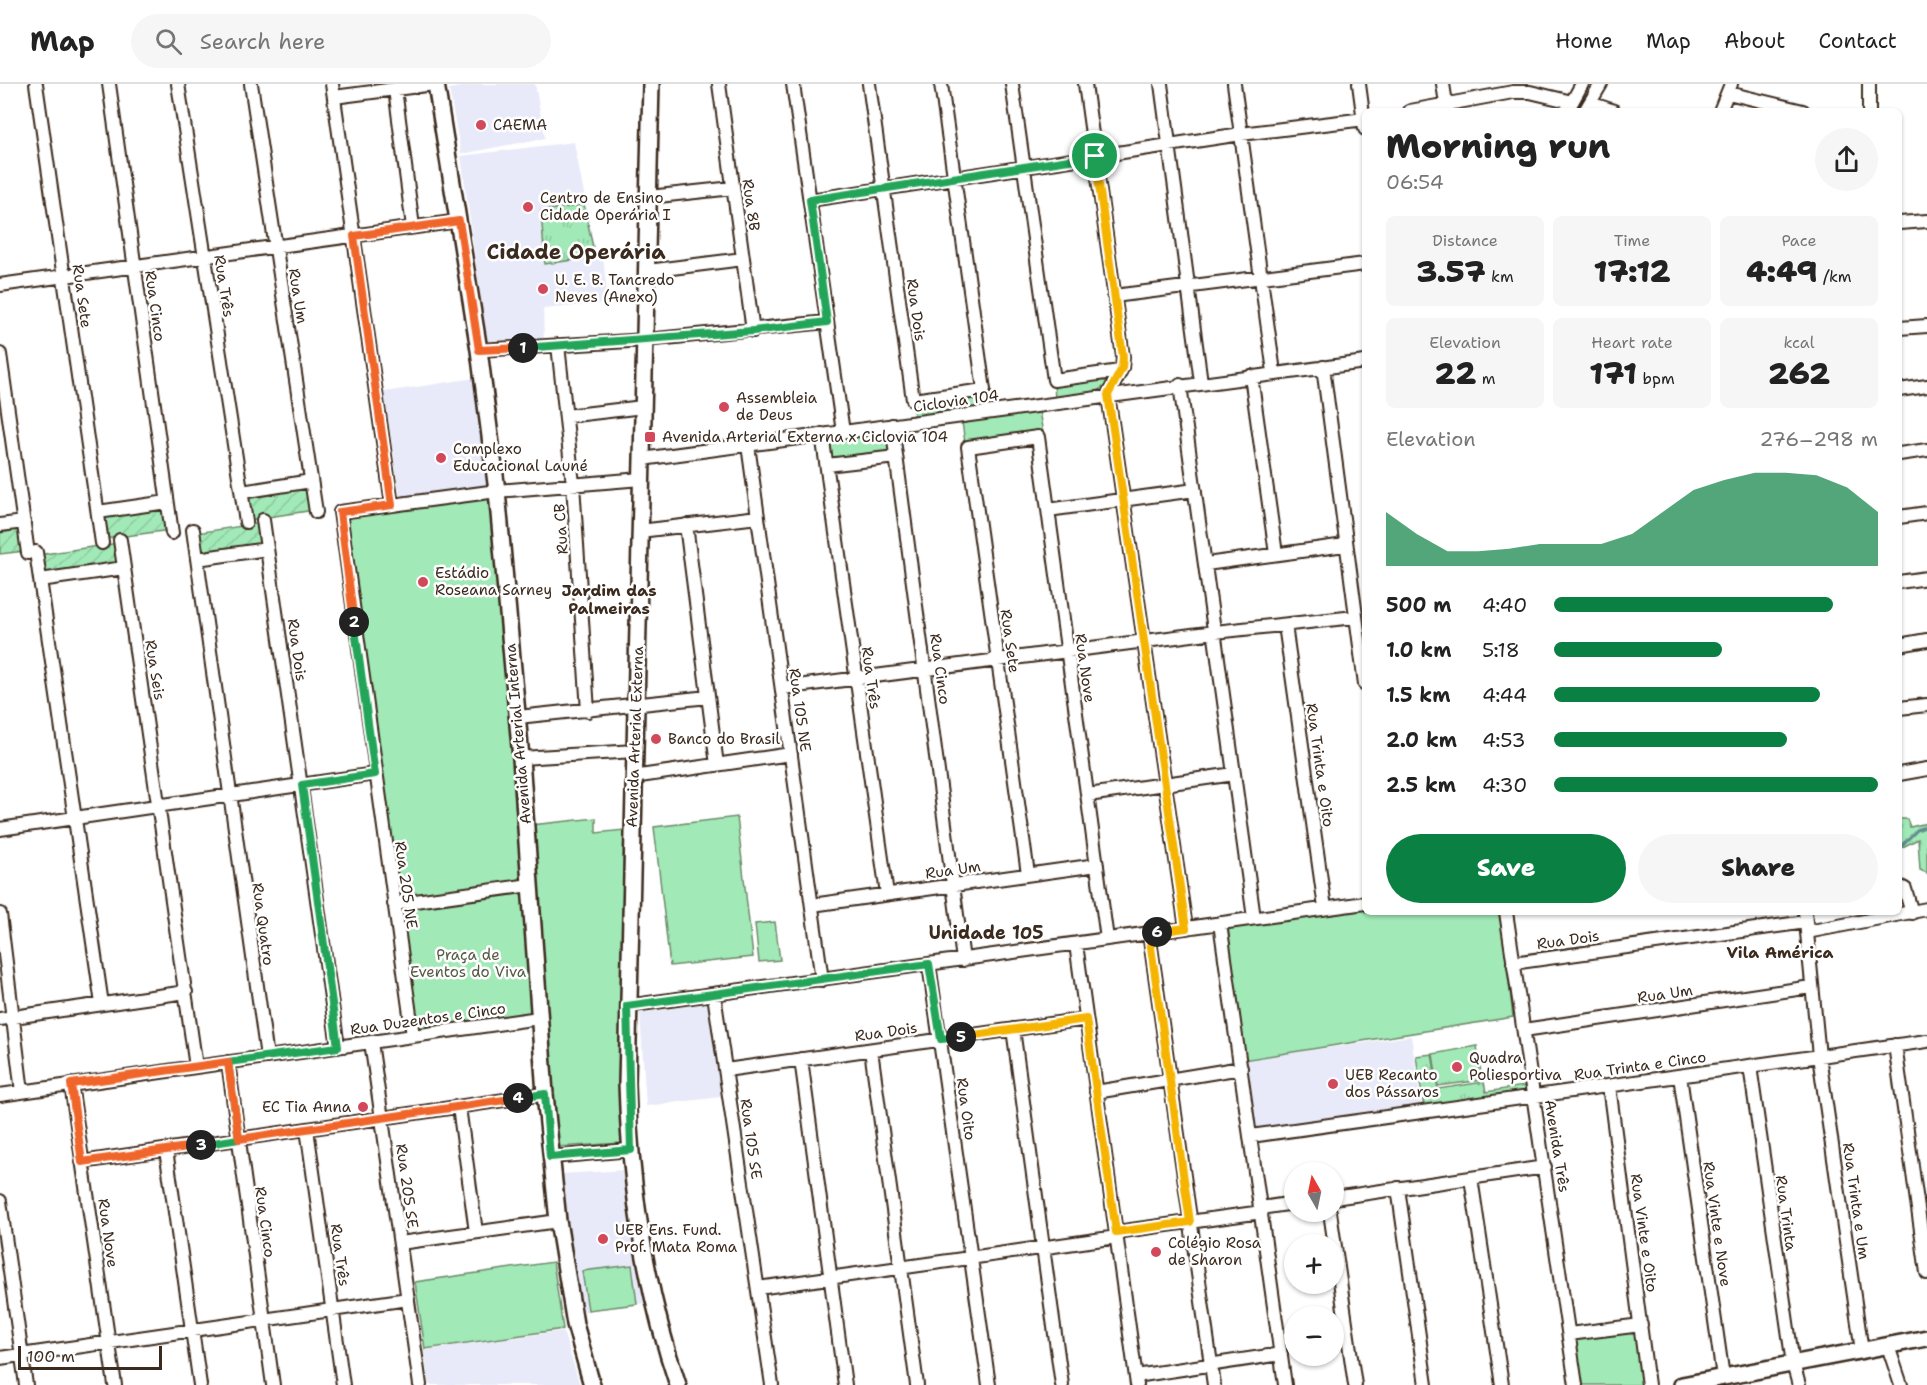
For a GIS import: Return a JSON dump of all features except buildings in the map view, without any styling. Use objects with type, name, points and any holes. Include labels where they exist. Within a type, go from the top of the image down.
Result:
[{"type":"main road","name":"Avenida Arterial Interna","points":[[435,84],[479,350],[497,491],[518,717],[550,1157],[575,1324],[592,1385]]},
{"type":"main road","name":"Avenida Arterial Externa","points":[[651,84],[648,271],[627,1006],[631,1150],[649,1277],[666,1350],[678,1385]]},
{"type":"main road","points":[[1682,1385],[1927,1338]]},
{"type":"street","name":"Rua Sete","points":[[36,84],[102,543]]},
{"type":"street","name":"Rua Cinco","points":[[109,84],[172,533]]},
{"type":"street","name":"Rua Três","points":[[178,84],[246,522]]},
{"type":"street","name":"Rua Um","points":[[251,84],[316,512]]},
{"type":"street","points":[[435,84],[395,89],[333,90],[392,505],[497,491],[641,479]]},
{"type":"street","name":"Rua 8B","points":[[719,84],[753,331]]},
{"type":"street","points":[[793,84],[843,432]]},
{"type":"street","name":"Rua Dois","points":[[869,84],[913,400],[984,390],[954,178]]},
{"type":"street","points":[[941,84],[954,178]]},
{"type":"street","points":[[1012,84],[1054,380],[1120,371]]},
{"type":"street","points":[[1085,84],[1123,357],[1120,371],[1108,395],[1186,928]]},
{"type":"street","points":[[1161,84],[1201,382]]},
{"type":"street","points":[[1234,84],[1274,372]]},
{"type":"street","points":[[1359,84],[1363,108]]},
{"type":"street","points":[[1443,84],[1447,108],[1530,92],[1570,106],[1582,84]]},
{"type":"street","points":[[1587,107],[1601,84]]},
{"type":"street","points":[[1869,84],[1869,108]]},
{"type":"street","points":[[1721,108],[1730,88],[1793,108]]},
{"type":"street","points":[[395,89],[413,228]]},
{"type":"street","points":[[810,200],[1241,134],[1362,123]]},
{"type":"street","points":[[649,197],[733,188]]},
{"type":"street","points":[[0,285],[459,221]]},
{"type":"street","points":[[1902,223],[1927,221]]},
{"type":"street","points":[[648,271],[743,260]]},
{"type":"street","points":[[1114,296],[1362,264]]},
{"type":"street","points":[[479,350],[646,340],[827,322]]},
{"type":"street","points":[[1902,328],[1927,326]]},
{"type":"street","name":"Rua CB","points":[[558,345],[573,484],[588,711]]},
{"type":"street","points":[[0,354],[24,522],[40,580],[102,1004]]},
{"type":"street","name":"Ciclovia 104","points":[[642,459],[1274,372],[1362,362]]},
{"type":"street","points":[[1323,367],[1362,664]]},
{"type":"street","points":[[1251,376],[1276,554]]},
{"type":"street","points":[[1180,385],[1254,918]]},
{"type":"street","points":[[1902,390],[1927,386]]},
{"type":"street","points":[[566,416],[643,407]]},
{"type":"street","name":"Rua Cinco","points":[[892,425],[963,960]]},
{"type":"street","name":"Rua Três","points":[[822,434],[887,894]]},
{"type":"street","name":"Rua Nove","points":[[1003,442],[1038,437],[1107,939]]},
{"type":"street","name":"Rua Sete","points":[[1003,442],[968,447],[1028,874]]},
{"type":"street","name":"Rua 105 NE","points":[[748,445],[822,980]]},
{"type":"street","points":[[1902,454],[1927,450]]},
{"type":"street","points":[[827,465],[896,456]]},
{"type":"street","points":[[242,492],[311,481]]},
{"type":"street","points":[[1048,510],[1195,490]]},
{"type":"street","points":[[98,512],[167,502]]},
{"type":"street","name":"Rua 205 NE","points":[[392,505],[340,512],[412,1036]]},
{"type":"street","points":[[1902,517],[1927,513]]},
{"type":"street","points":[[639,531],[758,517]]},
{"type":"street","name":"Rua Dois","points":[[263,520],[338,1047]]},
{"type":"street","points":[[0,525],[24,522]]},
{"type":"street","points":[[686,525],[717,765]]},
{"type":"street","name":"Rua Quatro","points":[[193,530],[267,1057]]},
{"type":"street","name":"Rua Seis","points":[[120,540],[196,1067]]},
{"type":"street","points":[[1206,564],[1345,545]]},
{"type":"street","points":[[197,559],[267,549]]},
{"type":"street","points":[[40,580],[124,568]]},
{"type":"street","points":[[1902,582],[1927,578]]},
{"type":"street","points":[[782,688],[1215,632],[1355,617]]},
{"type":"street","name":"Rua Trinta e Oito","points":[[1285,625],[1325,908]]},
{"type":"street","points":[[1902,644],[1927,640]]},
{"type":"street","points":[[518,717],[636,706],[708,696]]},
{"type":"street","points":[[1902,708],[1927,705]]},
{"type":"street","points":[[521,758],[635,751]]},
{"type":"street","points":[[633,777],[791,754]]},
{"type":"street","points":[[1902,773],[1927,769]]},
{"type":"street","points":[[0,829],[375,774]]},
{"type":"street","points":[[1088,795],[1234,774]]},
{"type":"street","name":"Rua Um","points":[[812,904],[1097,865]]},
{"type":"street","points":[[394,904],[530,885]]},
{"type":"street","points":[[1902,888],[1905,889],[1912,913]]},
{"type":"street","points":[[627,1006],[1362,903]]},
{"type":"street","name":"Rua Dois","points":[[1902,914],[1927,909]]},
{"type":"street","points":[[0,914],[22,1092]]},
{"type":"street","name":"Avenida Três","points":[[1506,915],[1576,1385]]},
{"type":"street","name":"Rua Dois","points":[[1514,963],[1806,922],[1888,915]]},
{"type":"street","name":"Rua Trinta e Um","points":[[1806,922],[1819,1056],[1862,1351]]},
{"type":"street","points":[[1220,923],[1285,1385]]},
{"type":"street","points":[[1149,933],[1214,1385]]},
{"type":"street","points":[[1076,944],[1137,1380],[1210,1364],[1281,1354]]},
{"type":"street","name":"Rua Oito","points":[[929,964],[990,1385]]},
{"type":"street","name":"Rua Um","points":[[1524,1030],[1811,987]]},
{"type":"street","points":[[0,1019],[186,992]]},
{"type":"street","name":"Rua 105 SE","points":[[714,995],[772,1385]]},
{"type":"street","name":"Rua Duzentos e Cinco","points":[[0,1095],[539,1018]]},
{"type":"street","name":"Rua Dois","points":[[726,1070],[1086,1019]]},
{"type":"street","points":[[1013,1029],[1062,1385]]},
{"type":"street","name":"Rua Trinta e Cinco","points":[[1251,1136],[1927,1041]]},
{"type":"street","name":"Rua 205 SE","points":[[371,1042],[420,1385]]},
{"type":"street","points":[[1895,1045],[1927,1273]]},
{"type":"street","points":[[871,1050],[917,1385]]},
{"type":"street","points":[[801,1059],[845,1385]]},
{"type":"street","name":"Rua Cinco","points":[[228,1062],[273,1385]]},
{"type":"street","name":"Rua Trinta","points":[[1750,1066],[1793,1364],[1799,1385]]},
{"type":"street","points":[[1096,1092],[1241,1068]]},
{"type":"street","name":"Rua Vinte e Nove","points":[[1680,1076],[1724,1377]]},
{"type":"street","name":"Rua Nove","points":[[71,1084],[115,1385]]},
{"type":"street","name":"Rua Vinte e Oito","points":[[1609,1086],[1648,1385]]},
{"type":"street","points":[[82,1162],[545,1094]]},
{"type":"street","points":[[459,1107],[476,1232]]},
{"type":"street","name":"Rua Três","points":[[307,1129],[343,1385]]},
{"type":"street","points":[[166,1150],[200,1385]]},
{"type":"street","points":[[550,1157],[631,1150]]},
{"type":"street","points":[[1344,1196],[1545,1167]]},
{"type":"street","points":[[1472,1178],[1502,1385]]},
{"type":"street","points":[[1398,1188],[1426,1385]]},
{"type":"street","points":[[0,1201],[26,1385]]},
{"type":"street","points":[[758,1288],[1044,1248],[1284,1205]]},
{"type":"street","points":[[400,1243],[558,1221]]},
{"type":"street","points":[[1331,1222],[1355,1385]]},
{"type":"street","points":[[0,1358],[408,1299]]},
{"type":"street","points":[[1569,1334],[1641,1325]]},
{"type":"street","points":[[1888,1346],[1901,1385]]},
{"type":"shaded area","points":[[477,84],[535,84],[545,138],[461,154],[449,89]]},
{"type":"shaded area","name":"Centro de Ensino Cidade Operária I","points":[[574,142],[596,257],[603,256],[608,303],[543,309],[544,340],[487,342],[461,156]]},
{"type":"shaded area","name":"Complexo Educacional Launé","points":[[475,378],[491,484],[400,497],[384,392]]},
{"type":"shaded area","points":[[707,1003],[721,1097],[646,1106],[640,1013]]},
{"type":"shaded area","name":"UEB Recanto dos Pássaros","points":[[1411,1036],[1422,1107],[1254,1132],[1244,1060]]},
{"type":"shaded area","name":"UEB Ens. Fund. Prof. Mata Roma","points":[[626,1170],[646,1303],[580,1312],[560,1174]]},
{"type":"shaded area","points":[[563,1331],[580,1385],[429,1385],[424,1350]]},
{"type":"green space","points":[[584,205],[595,257],[545,264],[541,211]]},
{"type":"green space","points":[[1112,377],[1107,384],[1095,392],[1055,399],[1054,384]]},
{"type":"green space","points":[[987,395],[990,409],[915,419],[912,405]]},
{"type":"green space","points":[[1039,411],[1043,433],[965,443],[962,422]]},
{"type":"green space","points":[[890,432],[893,453],[829,461],[826,440]]},
{"type":"green space","points":[[310,487],[314,510],[249,520],[246,497]]},
{"type":"green space","points":[[493,498],[525,879],[397,901],[347,516]]},
{"type":"green space","points":[[167,509],[170,530],[104,539],[101,518]]},
{"type":"green space","points":[[261,523],[264,544],[200,554],[196,533]]},
{"type":"green space","points":[[22,529],[25,551],[0,554],[0,533]]},
{"type":"green space","points":[[118,543],[121,563],[41,575],[38,555]]},
{"type":"green space","points":[[737,817],[753,957],[670,966],[654,827]]},
{"type":"green space","points":[[596,818],[596,833],[624,830],[620,1026],[623,1143],[557,1147],[544,1018],[531,825]]},
{"type":"green space","points":[[1902,819],[1907,819],[1910,827],[1927,823],[1927,873],[1920,870],[1918,839],[1902,847]]},
{"type":"green space","name":"Praça de Eventos do Viva","points":[[524,890],[533,1016],[416,1032],[398,907]]},
{"type":"green space","points":[[1362,910],[1362,915],[1501,915],[1513,1017],[1243,1060],[1227,929]]},
{"type":"green space","points":[[775,922],[780,960],[759,962],[755,924]]},
{"type":"green space","name":"Quadra Poliesportiva","points":[[1477,1046],[1482,1080],[1438,1086],[1433,1054]]},
{"type":"green space","points":[[1432,1054],[1438,1089],[1484,1082],[1486,1092],[1524,1086],[1525,1092],[1424,1108],[1416,1056]]},
{"type":"green space","points":[[553,1262],[563,1329],[425,1349],[415,1282]]},
{"type":"green space","points":[[632,1265],[637,1304],[588,1310],[582,1271]]},
{"type":"green space","points":[[1639,1326],[1648,1385],[1577,1385],[1570,1335]]},
{"type":"waterway","points":[[1902,845],[1917,830],[1927,826]]},
{"type":"place","name":"CAEMA","points":[[481,125]]},
{"type":"place","name":"Centro de Ensino Cidade Operária I","points":[[528,207]]},
{"type":"place","name":"U. E. B. Tancredo Neves (Anexo)","points":[[543,289]]},
{"type":"place","name":"Assembleia de Deus","points":[[724,407]]},
{"type":"place","name":"Avenida Arterial Externa x Ciclovia 104","points":[[650,437]]},
{"type":"place","name":"Complexo Educacional Launé","points":[[441,458]]},
{"type":"place","name":"Estádio Roseana Sarney","points":[[423,582]]},
{"type":"place","name":"Banco do Brasil","points":[[656,739]]},
{"type":"place","name":"Quadra Poliesportiva","points":[[1457,1067]]},
{"type":"place","name":"UEB Recanto dos Pássaros","points":[[1333,1084]]},
{"type":"place","name":"EC Tia Anna","points":[[363,1107]]},
{"type":"place","name":"UEB Ens. Fund. Prof. Mata Roma","points":[[603,1239]]},
{"type":"place","name":"Colégio Rosa de Sharon","points":[[1156,1252]]},
{"type":"district","name":"Cidade Operária","points":[[576,252]]},
{"type":"district","name":"Jardim das Palmeiras","points":[[609,599]]},
{"type":"district","name":"Unidade 105","points":[[986,933]]},
{"type":"district","name":"Vila América","points":[[1780,952]]},
{"type":"route","points":[[1095,156],[810,200],[827,322],[753,331],[479,350],[459,221],[354,236],[392,505],[340,512],[375,774],[302,785],[338,1047],[228,1062],[239,1139],[82,1162],[71,1084],[228,1062],[239,1139],[545,1094],[550,1157],[631,1150],[627,1102],[627,1006],[929,964],[941,1039],[1086,1019],[1116,1232],[1190,1222],[1149,933],[1186,928],[1108,395],[1122,368],[1123,357],[1095,156]]}]
